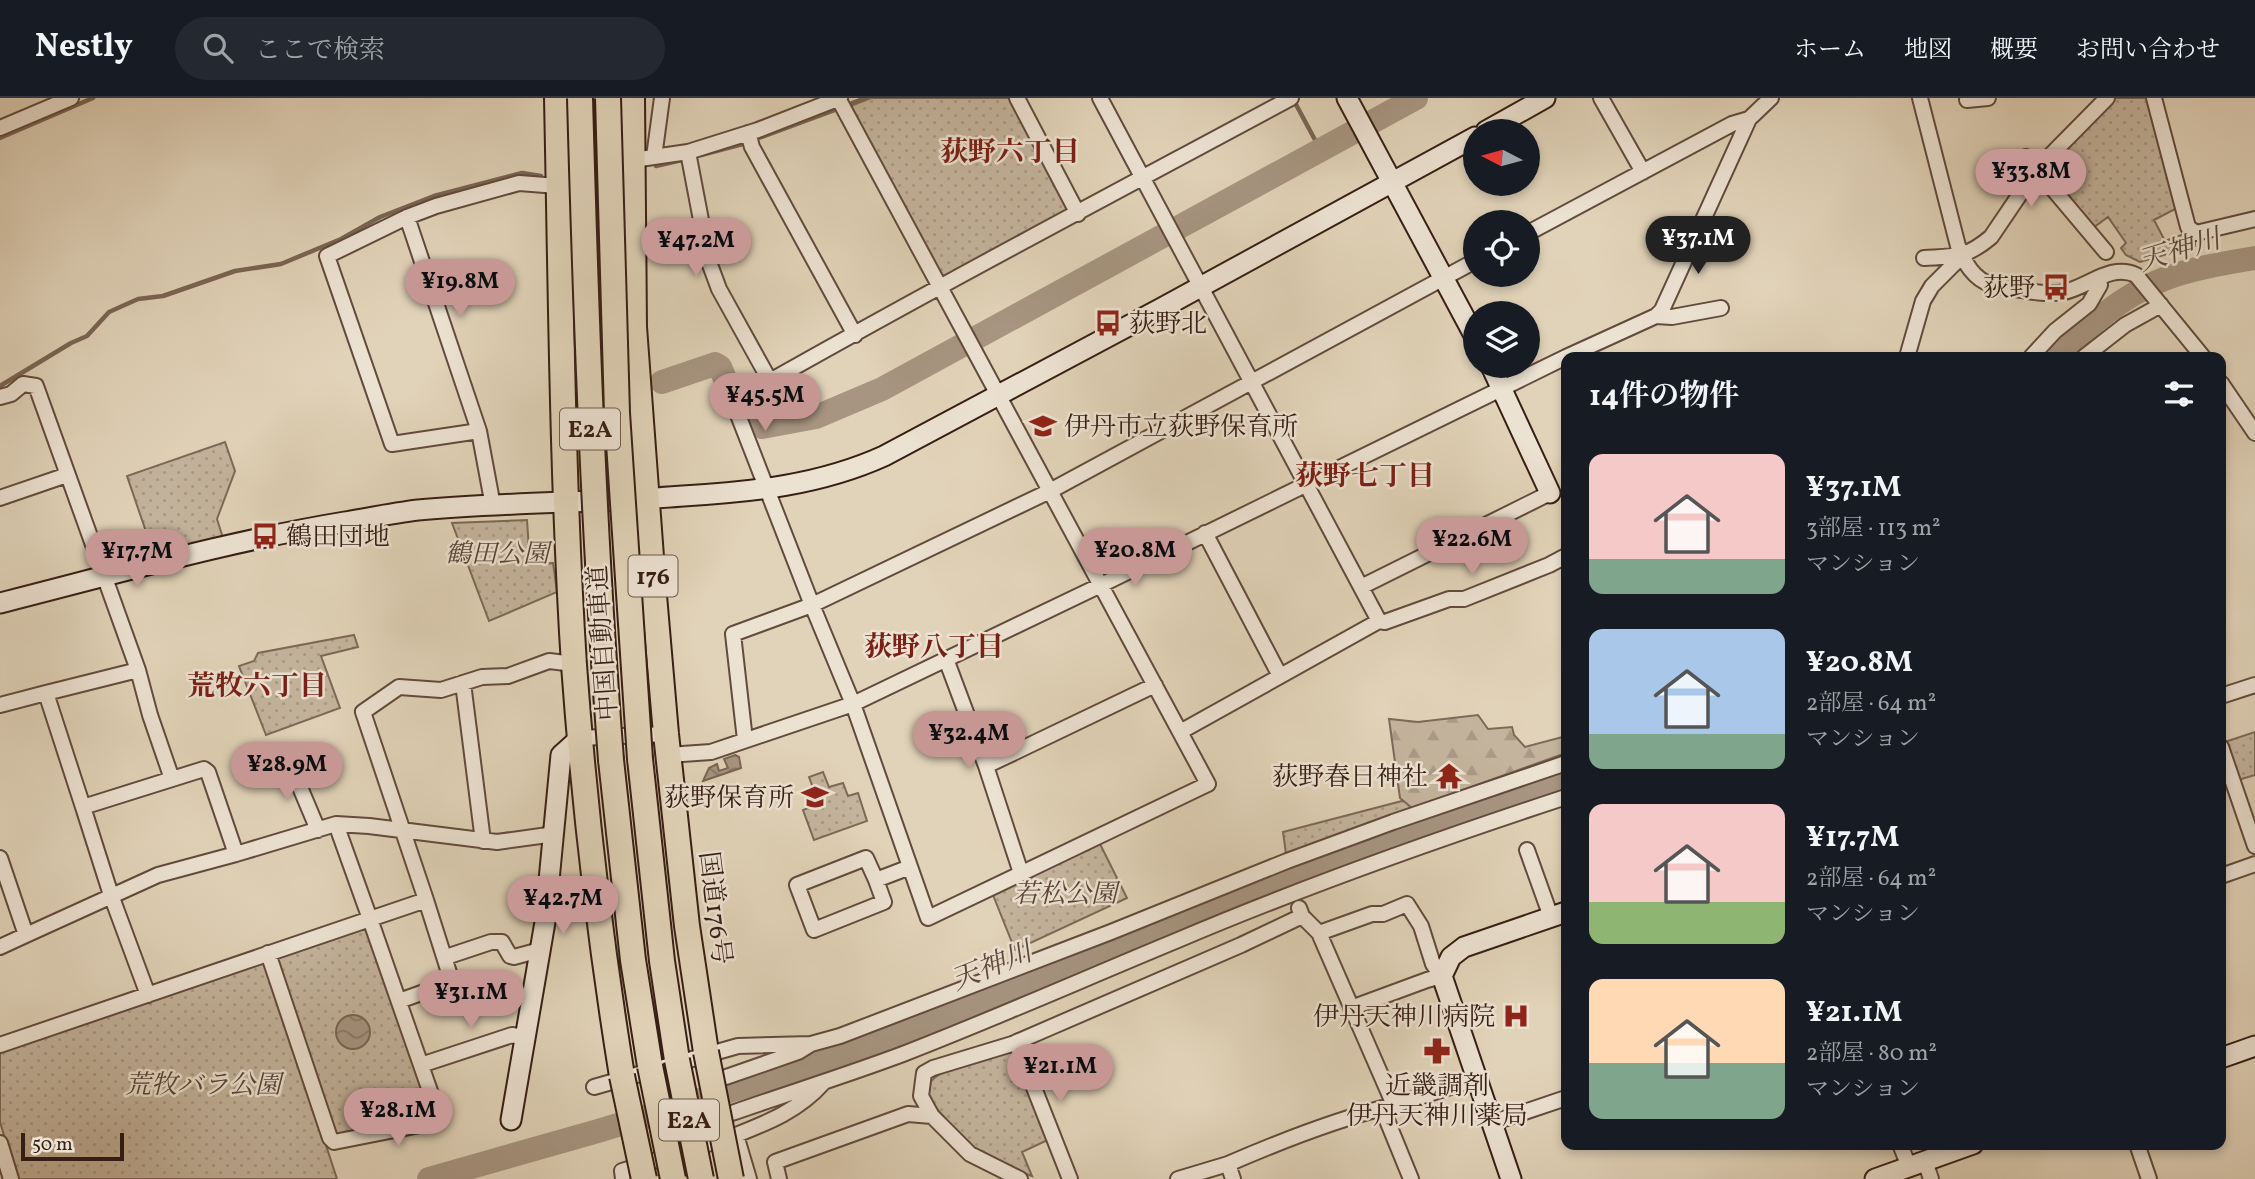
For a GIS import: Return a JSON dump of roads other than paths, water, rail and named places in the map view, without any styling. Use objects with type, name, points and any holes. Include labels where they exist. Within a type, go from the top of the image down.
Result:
[{"type":"highway","points":[[556,98],[574,664],[604,967],[642,1179]]},
{"type":"highway","name":"中国自動車道","points":[[580,98],[589,414],[611,760],[633,960],[650,1066],[673,1179]]},
{"type":"highway","name":"中国自動車道","points":[[608,98],[617,414],[640,759],[662,961],[677,1060],[701,1179]]},
{"type":"highway","name":"国道176号","points":[[632,98],[643,158],[634,327],[667,745],[687,926],[706,1052],[731,1143],[733,1179]]},
{"type":"street","points":[[0,128],[71,98]]},
{"type":"street","points":[[662,98],[643,158],[688,152],[748,133],[839,98],[940,287],[999,394],[1050,491],[1209,784],[928,918],[853,704],[733,402],[940,287],[1077,214],[1142,177],[1290,99]]},
{"type":"street","points":[[1017,98],[1077,214]]},
{"type":"street","points":[[1100,98],[1379,621]]},
{"type":"street","points":[[1347,98],[1463,314]]},
{"type":"street","points":[[1507,119],[1545,98]]},
{"type":"street","points":[[1601,98],[1643,172]]},
{"type":"street","points":[[1656,316],[1671,292],[1749,119],[1772,98]]},
{"type":"street","points":[[1920,98],[1962,256],[1975,275],[1984,283],[1992,285],[2056,293],[2082,287],[2121,270],[2136,275],[2199,352]]},
{"type":"street","points":[[1967,100],[1988,98]]},
{"type":"street","points":[[1908,352],[1923,301],[1932,286],[1962,256],[1991,237],[2037,169],[2107,98]]},
{"type":"street","points":[[2154,98],[2188,227],[2196,233],[2255,219]]},
{"type":"street","points":[[1540,227],[1732,124],[1749,119]]},
{"type":"street","points":[[748,133],[752,147],[855,335]]},
{"type":"street","points":[[0,603],[265,536],[418,510],[648,499],[768,489],[817,480],[866,464],[1199,288],[1463,144]]},
{"type":"street","points":[[688,152],[709,262],[719,289],[770,382]]},
{"type":"street","points":[[2026,157],[2106,252]]},
{"type":"street","points":[[480,431],[392,444],[327,256],[407,216],[519,183],[558,186]]},
{"type":"street","points":[[407,216],[480,431],[493,506]]},
{"type":"street","points":[[1924,258],[1962,256]]},
{"type":"street","points":[[745,740],[733,634],[812,606],[1050,491],[1463,268]]},
{"type":"street","points":[[2036,352],[2055,331],[2089,304],[2100,285],[2098,279]]},
{"type":"street","points":[[2090,352],[2125,325],[2161,305]]},
{"type":"street","points":[[1580,352],[1656,316],[1672,317],[1721,308]]},
{"type":"street","points":[[2098,352],[2103,341]]},
{"type":"street","points":[[511,1120],[540,950],[555,835],[561,755],[580,738],[667,745],[711,752],[853,704],[1561,361]]},
{"type":"street","points":[[1361,587],[1550,493],[1498,378]]},
{"type":"street","points":[[0,397],[11,394],[23,384],[36,386],[138,670],[172,779]]},
{"type":"street","points":[[2226,401],[2255,433]]},
{"type":"street","points":[[0,498],[67,475]]},
{"type":"street","points":[[1205,533],[1280,676]]},
{"type":"street","points":[[1180,732],[1379,621],[1385,622],[1449,599],[1464,599],[1561,559]]},
{"type":"street","points":[[946,659],[986,765],[1021,873]]},
{"type":"street","points":[[399,1001],[452,982],[446,957],[363,712],[399,687],[441,690],[482,677],[508,676],[549,661],[574,664]]},
{"type":"street","points":[[0,705],[138,670]]},
{"type":"street","points":[[463,683],[483,841]]},
{"type":"street","points":[[986,765],[1155,685]]},
{"type":"street","points":[[2226,694],[2255,685]]},
{"type":"street","points":[[46,693],[111,895],[148,995]]},
{"type":"street","points":[[289,761],[317,830]]},
{"type":"street","points":[[2226,762],[2255,846]]},
{"type":"street","points":[[594,1087],[738,1046],[811,1044],[840,1036],[1265,870],[1393,822],[1561,765]]},
{"type":"street","points":[[83,807],[204,769],[208,772],[236,855]]},
{"type":"street","points":[[733,1113],[901,1055],[1087,980],[1179,939],[1438,839],[1561,799]]},
{"type":"street","points":[[0,947],[158,875],[236,855],[336,824],[369,825],[483,841],[514,841],[555,835]]},
{"type":"street","points":[[268,953],[330,1138],[334,1143],[435,1122],[438,1114],[336,824]]},
{"type":"street","points":[[1351,1008],[1441,976],[1451,957],[1464,947],[1558,914],[1527,850]]},
{"type":"street","points":[[0,858],[26,935]]},
{"type":"street","points":[[866,859],[876,880],[884,902],[814,930],[797,885],[866,859]]},
{"type":"street","points":[[2226,874],[2255,864]]},
{"type":"street","points":[[876,880],[910,867]]},
{"type":"street","points":[[1294,895],[1302,916],[1320,933],[1351,1008],[1388,1106],[1410,1179]]},
{"type":"street","points":[[0,1045],[426,900]]},
{"type":"street","points":[[1320,933],[1408,904],[1421,926],[1433,964],[1441,976],[1511,1179]]},
{"type":"street","points":[[924,1073],[1016,1042],[1302,916]]},
{"type":"street","points":[[446,957],[491,942],[502,942],[510,956],[514,957],[540,950]]},
{"type":"street","points":[[421,1065],[512,1035],[524,1037]]},
{"type":"street","points":[[1016,1042],[1070,1179]]},
{"type":"street","points":[[726,1077],[798,1052],[811,1044]]},
{"type":"street","points":[[2226,1056],[2255,1046]]},
{"type":"street","points":[[901,1055],[924,1073]]},
{"type":"street","points":[[924,1073],[922,1096],[932,1116],[970,1154],[1020,1179]]},
{"type":"street","points":[[1178,1179],[1228,1164],[1267,1147],[1388,1106],[1476,1079]]},
{"type":"street","points":[[623,1179],[622,1171],[731,1143],[780,1118],[813,1094],[826,1080]]},
{"type":"street","points":[[1492,1123],[1561,1100]]},
{"type":"street","points":[[779,1179],[775,1162],[908,1114],[932,1116]]},
{"type":"street","points":[[0,1143],[11,1179]]},
{"type":"street","points":[[731,1143],[749,1179]]},
{"type":"street","points":[[1905,1150],[1922,1169]]},
{"type":"street","points":[[1875,1179],[1922,1169],[1961,1150]]},
{"type":"street","points":[[2139,1150],[2149,1179]]},
{"type":"street","points":[[1228,1164],[1233,1179]]},
{"type":"water","points":[[735,755],[739,757],[741,768],[703,781],[709,768],[717,764],[719,771],[728,768],[724,759]]},
{"type":"water","points":[[353,1015],[365,1020],[370,1032],[365,1044],[353,1049],[341,1044],[336,1032],[341,1020]]},
{"type":"waterway","points":[[0,138],[93,98]]},
{"type":"waterway","points":[[852,103],[866,98]]},
{"type":"waterway","points":[[745,405],[762,427],[816,417],[882,389],[1416,98]]},
{"type":"waterway","points":[[1293,99],[1321,151]]},
{"type":"waterway","points":[[759,138],[835,110]]},
{"type":"waterway","points":[[701,155],[743,144]]},
{"type":"waterway","points":[[656,166],[682,160]]},
{"type":"waterway","points":[[0,386],[87,336],[109,312],[138,299],[163,296],[235,271],[281,264],[341,239],[380,217],[434,196],[522,173],[541,176]]},
{"type":"waterway","name":"天神川","points":[[2064,352],[2107,312],[2149,286],[2186,272],[2255,258]]},
{"type":"waterway","points":[[662,382],[715,364],[720,367],[731,393]]},
{"type":"waterway","name":"天神川","points":[[429,1179],[841,1057],[1397,837],[1561,784]]},
{"type":"place","name":"荻野","points":[[2056,287]]},
{"type":"place","name":"荻野北","points":[[1108,323]]},
{"type":"place","name":"伊丹市立荻野保育所","points":[[1043,426]]},
{"type":"place","name":"鶴田団地","points":[[265,536]]},
{"type":"place","name":"荻野春日神社","points":[[1449,776]]},
{"type":"place","name":"荻野保育所","points":[[815,797]]},
{"type":"place","name":"伊丹天神川病院","points":[[1516,1016]]},
{"type":"place","name":"近畿調剤 伊丹天神川薬局","points":[[1437,1051]]},
{"type":"district","name":"荻野六丁目","points":[[1010,151]]},
{"type":"district","name":"荻野七丁目","points":[[1365,475]]},
{"type":"district","name":"荻野八丁目","points":[[934,646]]},
{"type":"district","name":"荒牧六丁目","points":[[257,685]]},
{"type":"park label","name":"鶴田公園","points":[[497,553]]},
{"type":"park label","name":"若松公園","points":[[1065,893]]},
{"type":"park label","name":"荒牧バラ公園","points":[[203,1084]]}]
